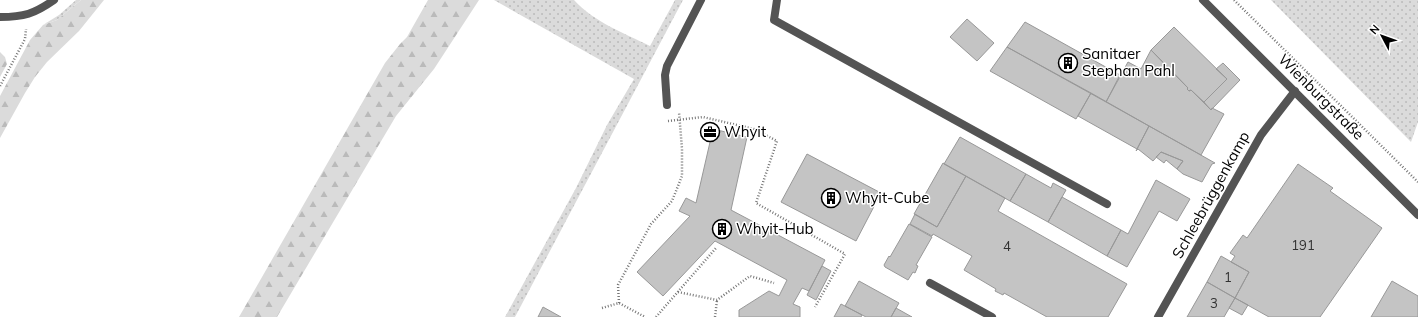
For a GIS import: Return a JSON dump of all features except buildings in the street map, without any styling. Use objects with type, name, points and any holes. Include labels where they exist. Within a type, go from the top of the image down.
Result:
[{"type":"street","points":[[0,17],[26,16],[54,0]]},
{"type":"street","points":[[667,105],[665,76],[667,66],[701,0]]},
{"type":"street","points":[[777,0],[774,20],[1107,204]]},
{"type":"street","name":"Wienburgstraße","points":[[1203,0],[1418,215]]},
{"type":"street","name":"Schleebrüggenkamp","points":[[1158,317],[1261,135],[1295,91]]},
{"type":"street","points":[[930,283],[992,317]]},
{"type":"path","points":[[1234,0],[1418,182]]},
{"type":"path","points":[[0,86],[25,39],[26,16]]},
{"type":"path","points":[[668,121],[703,117],[754,130],[777,141],[756,203],[845,254],[815,306]]},
{"type":"path","points":[[619,302],[618,285],[651,224],[672,201],[682,176],[680,119]]},
{"type":"path","points":[[656,317],[716,248]]},
{"type":"path","points":[[715,317],[717,300],[750,276],[774,284]]},
{"type":"path","points":[[678,292],[717,300]]},
{"type":"path","points":[[602,308],[619,302],[645,317]]},
{"type":"green space","points":[[76,0],[81,0],[57,20],[43,25],[59,15]]},
{"type":"green space","points":[[81,0],[104,0],[79,31],[47,62],[35,77],[0,138],[0,96],[30,40],[43,25],[57,20]]},
{"type":"green space","points":[[428,0],[479,0],[434,69],[396,116],[277,317],[239,317],[385,63],[407,37]]},
{"type":"green space","points":[[494,0],[574,0],[600,21],[650,46],[675,0],[683,0],[515,317],[505,317],[576,188],[607,125],[634,79]]},
{"type":"green space","points":[[1271,0],[1418,0],[1418,122],[1411,142]]},
{"type":"green space","points":[[0,52],[5,57],[7,64],[0,77]]},
{"type":"place","name":"Sanitaer Stephan Pahl","points":[[1068,63]]},
{"type":"place","name":"Whyit","points":[[710,132]]},
{"type":"place","name":"Whyit-Cube","points":[[831,198]]},
{"type":"place","name":"Whyit-Hub","points":[[722,229]]}]
